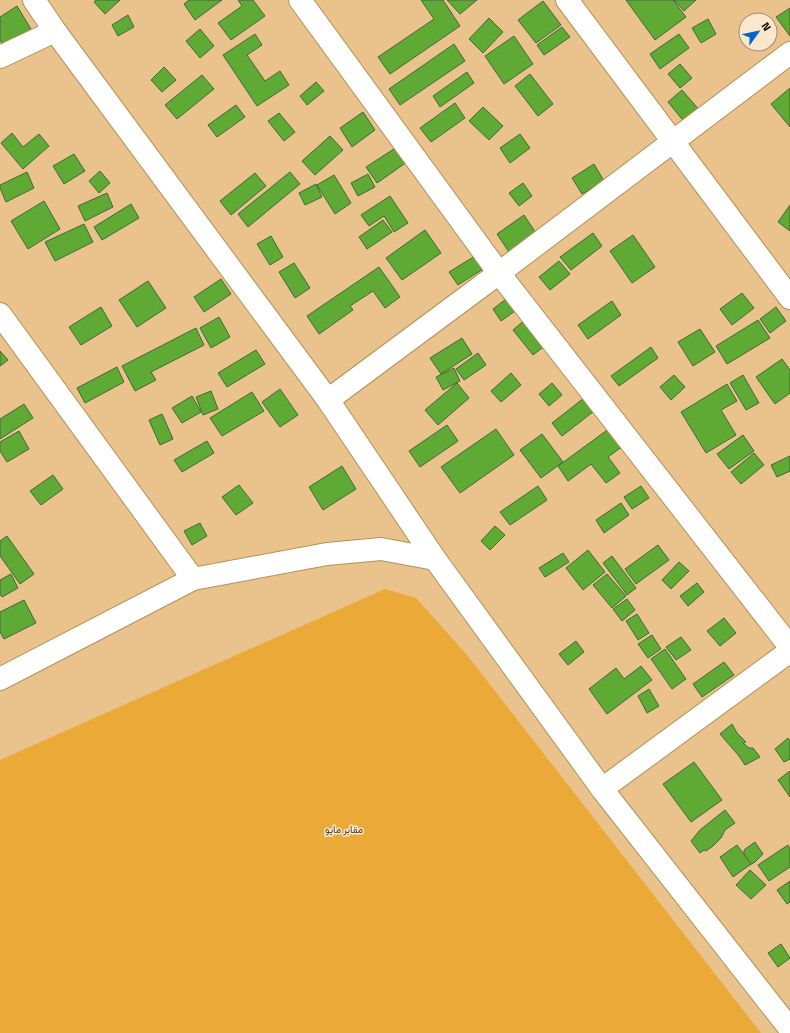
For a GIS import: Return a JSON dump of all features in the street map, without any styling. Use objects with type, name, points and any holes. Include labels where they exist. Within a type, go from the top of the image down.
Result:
[{"type":"street","points":[[34,0],[55,31],[328,400],[435,559],[602,789],[790,1029]]},
{"type":"street","points":[[300,0],[499,273],[790,647]]},
{"type":"street","points":[[567,0],[790,298]]},
{"type":"street","points":[[0,57],[55,31]]},
{"type":"street","points":[[328,400],[790,53]]},
{"type":"street","points":[[0,314],[193,580]]},
{"type":"street","points":[[0,678],[193,580],[327,554],[380,549],[435,559]]},
{"type":"street","points":[[602,789],[790,651]]},
{"type":"green space","name":"مقابر مايو","points":[[385,589],[416,598],[467,655],[761,1033],[0,1033],[0,760]]},
{"type":"building","points":[[96,0],[120,0],[105,14],[94,2]]},
{"type":"building","points":[[189,0],[222,0],[195,20],[184,4]]},
{"type":"building","points":[[238,0],[253,0],[265,16],[231,40],[218,23],[242,6]]},
{"type":"building","points":[[421,0],[443,0],[460,26],[390,74],[378,57],[434,19]]},
{"type":"building","points":[[447,0],[477,0],[460,14]]},
{"type":"building","points":[[626,0],[673,0],[686,17],[655,40]]},
{"type":"building","points":[[674,0],[696,0],[684,11]]},
{"type":"building","points":[[543,1],[561,25],[536,43],[518,20]]},
{"type":"building","points":[[17,6],[34,34],[6,51],[0,40],[0,17]]},
{"type":"building","points":[[790,8],[790,36],[778,20],[778,16]]},
{"type":"building","points":[[128,15],[134,27],[118,36],[112,25]]},
{"type":"building","points":[[489,18],[503,32],[483,53],[469,39]]},
{"type":"building","points":[[708,19],[716,34],[701,43],[692,28]]},
{"type":"building","points":[[562,27],[570,37],[544,55],[537,45]]},
{"type":"building","points":[[200,29],[214,46],[200,58],[186,41]]},
{"type":"building","points":[[255,34],[262,45],[247,55],[265,81],[280,71],[289,85],[257,106],[223,55]]},
{"type":"building","points":[[679,34],[689,48],[660,69],[650,54]]},
{"type":"building","points":[[514,36],[533,64],[504,84],[485,56]]},
{"type":"building","points":[[454,44],[465,61],[400,105],[389,89]]},
{"type":"building","points":[[680,64],[692,78],[680,88],[668,74]]},
{"type":"building","points":[[164,67],[176,80],[162,92],[151,80]]},
{"type":"building","points":[[467,72],[474,83],[440,107],[433,96]]},
{"type":"building","points":[[530,74],[553,104],[538,116],[515,86]]},
{"type":"building","points":[[202,75],[214,89],[177,119],[165,105]]},
{"type":"building","points":[[316,82],[324,91],[307,105],[300,96]]},
{"type":"building","points":[[790,88],[790,127],[771,104]]},
{"type":"building","points":[[682,90],[701,112],[686,124],[668,102]]},
{"type":"building","points":[[455,103],[465,118],[431,142],[420,128]]},
{"type":"building","points":[[236,105],[245,117],[217,137],[208,125]]},
{"type":"building","points":[[483,107],[503,126],[489,140],[469,121]]},
{"type":"building","points":[[363,112],[375,130],[352,147],[340,128]]},
{"type":"building","points":[[279,113],[295,132],[284,141],[268,121]]},
{"type":"building","points":[[12,133],[23,147],[39,134],[49,146],[23,169],[1,143]]},
{"type":"building","points":[[520,134],[530,148],[510,163],[500,148]]},
{"type":"building","points":[[330,136],[343,150],[315,175],[302,161]]},
{"type":"building","points":[[397,147],[407,162],[377,183],[366,167]]},
{"type":"building","points":[[74,154],[85,171],[64,184],[53,166]]},
{"type":"building","points":[[594,164],[604,181],[582,194],[572,178]]},
{"type":"building","points":[[100,171],[110,183],[99,193],[89,181]]},
{"type":"building","points":[[27,172],[34,188],[6,202],[0,185]]},
{"type":"building","points":[[290,172],[300,184],[248,227],[238,214]]},
{"type":"building","points":[[255,173],[266,186],[231,215],[220,201]]},
{"type":"building","points":[[368,174],[375,187],[358,196],[351,183]]},
{"type":"building","points":[[334,175],[351,203],[335,214],[317,185]]},
{"type":"building","points":[[523,183],[532,196],[519,206],[509,193]]},
{"type":"building","points":[[316,184],[322,197],[305,205],[299,193]]},
{"type":"building","points":[[107,193],[113,207],[85,221],[78,206]]},
{"type":"building","points":[[390,196],[408,223],[394,232],[384,216],[369,226],[361,215]]},
{"type":"building","points":[[44,201],[60,229],[28,249],[11,221]]},
{"type":"building","points":[[131,204],[139,218],[102,240],[94,227]]},
{"type":"building","points":[[790,205],[790,231],[778,222]]},
{"type":"building","points":[[524,215],[540,239],[513,258],[497,234]]},
{"type":"building","points":[[383,220],[392,232],[367,249],[359,237]]},
{"type":"building","points":[[84,224],[93,242],[55,261],[45,242]]},
{"type":"building","points":[[425,230],[441,253],[402,280],[386,258]]},
{"type":"building","points":[[593,233],[602,246],[571,270],[560,257]]},
{"type":"building","points":[[633,235],[655,267],[632,283],[610,251]]},
{"type":"building","points":[[271,236],[283,257],[270,265],[257,244]]},
{"type":"building","points":[[475,256],[483,269],[458,285],[449,272]]},
{"type":"building","points":[[559,261],[570,274],[550,290],[539,277]]},
{"type":"building","points":[[294,263],[310,288],[295,298],[279,272]]},
{"type":"building","points":[[379,267],[400,297],[385,308],[373,291],[350,306],[353,310],[319,334],[307,316]]},
{"type":"building","points":[[221,279],[231,294],[204,312],[194,297]]},
{"type":"building","points":[[148,281],[166,308],[137,327],[119,300]]},
{"type":"building","points":[[742,293],[754,308],[732,325],[720,309]]},
{"type":"building","points":[[506,299],[515,311],[501,321],[493,309]]},
{"type":"building","points":[[612,301],[621,315],[588,339],[578,325]]},
{"type":"building","points":[[101,307],[112,326],[81,345],[69,327]]},
{"type":"building","points":[[776,307],[786,321],[770,333],[760,319]]},
{"type":"building","points":[[219,317],[230,337],[211,348],[200,328]]},
{"type":"building","points":[[526,319],[546,345],[533,355],[513,330]]},
{"type":"building","points":[[758,320],[770,338],[727,364],[716,346]]},
{"type":"building","points":[[196,328],[204,345],[151,372],[156,380],[135,391],[122,366]]},
{"type":"building","points":[[700,329],[715,352],[693,366],[678,342]]},
{"type":"building","points":[[462,338],[472,354],[441,374],[430,358]]},
{"type":"building","points":[[651,347],[658,358],[619,386],[611,376]]},
{"type":"building","points":[[256,350],[265,364],[227,387],[218,373]]},
{"type":"building","points":[[0,351],[8,360],[0,366]]},
{"type":"building","points":[[478,353],[486,365],[464,380],[456,369]]},
{"type":"building","points":[[782,359],[790,370],[790,393],[775,404],[756,377]]},
{"type":"building","points":[[117,367],[124,382],[85,403],[77,388]]},
{"type":"building","points":[[454,368],[460,381],[443,390],[436,377]]},
{"type":"building","points":[[511,373],[521,385],[501,402],[491,391]]},
{"type":"building","points":[[674,375],[685,387],[671,400],[660,387]]},
{"type":"building","points":[[743,375],[759,403],[746,410],[730,383]]},
{"type":"building","points":[[457,383],[469,398],[438,425],[425,410]]},
{"type":"building","points":[[552,383],[562,395],[549,406],[539,394]]},
{"type":"building","points":[[727,384],[737,401],[721,410],[736,435],[706,453],[681,412]]},
{"type":"building","points":[[280,389],[298,415],[280,427],[262,402]]},
{"type":"building","points":[[211,391],[218,409],[203,415],[196,397]]},
{"type":"building","points":[[252,392],[264,411],[222,436],[210,418]]},
{"type":"building","points":[[192,396],[201,412],[182,423],[172,408]]},
{"type":"building","points":[[584,398],[594,411],[562,436],[552,423]]},
{"type":"building","points":[[24,404],[33,418],[0,439],[0,419]]},
{"type":"building","points":[[162,414],[173,439],[160,445],[149,420]]},
{"type":"building","points":[[447,425],[458,441],[420,467],[409,451]]},
{"type":"building","points":[[610,428],[623,446],[608,457],[620,473],[606,483],[591,464],[568,481],[558,466]]},
{"type":"building","points":[[496,429],[514,455],[460,493],[441,467]]},
{"type":"building","points":[[19,431],[29,449],[7,462],[0,451],[0,442]]},
{"type":"building","points":[[542,434],[563,462],[541,478],[520,450]]},
{"type":"building","points":[[743,435],[754,451],[729,469],[717,454]]},
{"type":"building","points":[[207,441],[214,453],[182,472],[174,460]]},
{"type":"building","points":[[754,453],[764,465],[741,484],[731,472]]},
{"type":"building","points":[[790,456],[790,471],[777,477],[771,465]]},
{"type":"building","points":[[342,466],[356,489],[323,510],[309,487]]},
{"type":"building","points":[[53,475],[63,489],[41,505],[30,491]]},
{"type":"building","points":[[239,485],[253,503],[236,515],[222,497]]},
{"type":"building","points":[[538,486],[547,500],[510,525],[500,512]]},
{"type":"building","points":[[641,486],[649,498],[632,509],[624,497]]},
{"type":"building","points":[[621,503],[629,515],[604,533],[596,520]]},
{"type":"building","points":[[200,523],[207,536],[192,545],[184,531]]},
{"type":"building","points":[[495,526],[505,535],[490,550],[481,541]]},
{"type":"building","points":[[7,536],[34,574],[20,584],[0,556],[0,541]]},
{"type":"building","points":[[658,545],[669,560],[636,584],[625,569]]},
{"type":"building","points":[[588,550],[605,572],[583,590],[566,568]]},
{"type":"building","points":[[563,553],[569,562],[545,577],[539,568]]},
{"type":"building","points":[[612,556],[636,588],[627,595],[603,563]]},
{"type":"building","points":[[679,562],[689,571],[671,589],[662,580]]},
{"type":"building","points":[[11,574],[18,588],[2,597],[0,594],[0,580]]},
{"type":"building","points":[[607,574],[626,596],[612,608],[593,585]]},
{"type":"building","points":[[697,583],[704,592],[688,606],[680,596]]},
{"type":"building","points":[[627,599],[635,610],[622,621],[613,609]]},
{"type":"building","points":[[24,600],[36,623],[4,639],[0,632],[0,612]]},
{"type":"building","points":[[637,614],[649,633],[638,640],[626,621]]},
{"type":"building","points":[[724,618],[736,633],[720,646],[707,631]]},
{"type":"building","points":[[652,635],[661,649],[648,658],[638,644]]},
{"type":"building","points":[[681,637],[691,650],[676,660],[666,647]]},
{"type":"building","points":[[576,641],[584,652],[568,665],[559,654]]},
{"type":"building","points":[[665,649],[686,679],[672,689],[651,659]]},
{"type":"building","points":[[724,662],[734,675],[702,697],[693,684]]},
{"type":"building","points":[[641,666],[652,680],[607,714],[589,689],[616,668],[624,679]]},
{"type":"building","points":[[649,689],[659,706],[647,713],[638,696]]},
{"type":"building","points":[[732,724],[737,733],[746,742],[743,743],[749,748],[753,748],[760,757],[745,765],[720,734]]},
{"type":"building","points":[[788,738],[790,741],[790,759],[784,762],[775,749]]},
{"type":"building","points":[[694,762],[722,800],[691,822],[663,784]]},
{"type":"building","points":[[790,771],[790,797],[778,780]]},
{"type":"building","points":[[725,810],[735,823],[725,830],[721,838],[713,846],[700,853],[691,841],[700,830]]},
{"type":"building","points":[[755,842],[763,854],[750,865],[744,855],[744,850]]},
{"type":"building","points":[[737,845],[751,864],[733,877],[720,857]]},
{"type":"building","points":[[788,845],[790,849],[790,867],[769,881],[758,865]]},
{"type":"building","points":[[750,870],[766,885],[751,899],[736,885]]},
{"type":"building","points":[[790,881],[790,902],[787,904],[777,890]]},
{"type":"building","points":[[781,944],[790,958],[778,967],[768,953]]}]
